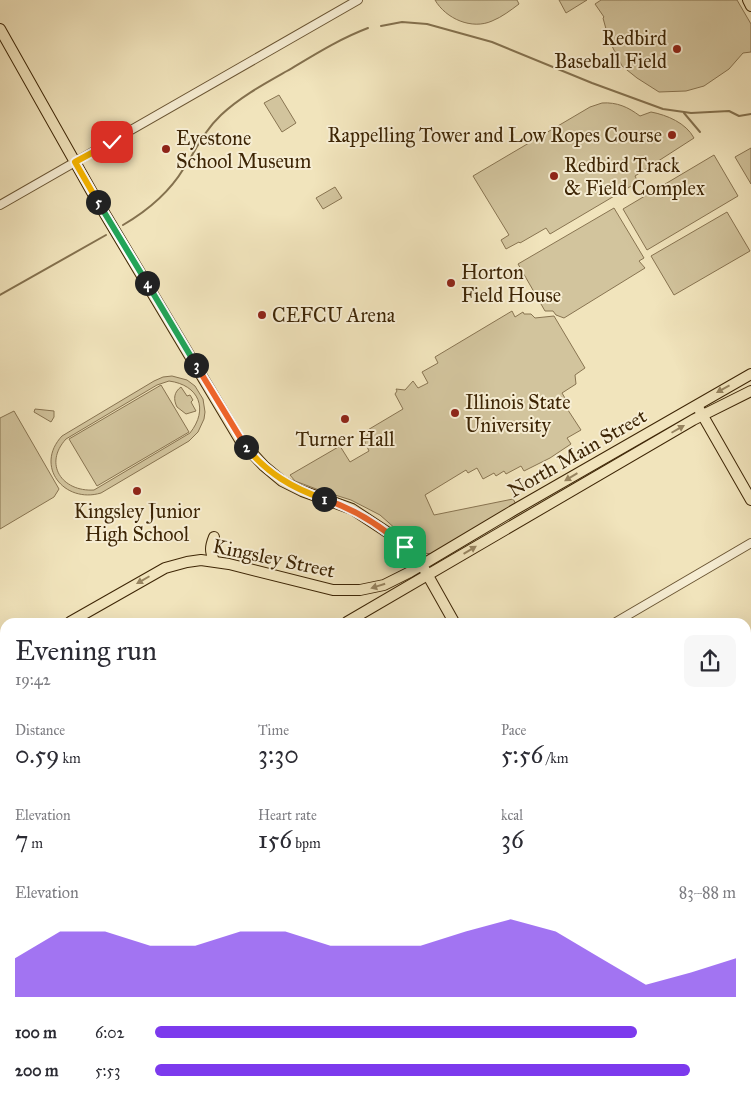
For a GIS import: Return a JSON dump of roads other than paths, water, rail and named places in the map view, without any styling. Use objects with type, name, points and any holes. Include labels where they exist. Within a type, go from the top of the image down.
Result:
[{"type":"main road","points":[[748,0],[751,6]]},
{"type":"main road","points":[[0,29],[75,162],[230,423],[251,453],[264,466],[288,484],[352,509],[390,534],[422,565],[452,618]]},
{"type":"main road","name":"North Main Street","points":[[422,565],[696,404],[751,374]]},
{"type":"main road","name":"North Main Street","points":[[353,618],[702,415],[751,391]]},
{"type":"main road","points":[[696,404],[751,500]]},
{"type":"main road","points":[[214,537],[210,553],[214,561]]},
{"type":"main road","name":"Kingsley Street","points":[[77,618],[165,568],[187,562],[214,561],[326,588],[346,591],[384,585],[422,565]]},
{"type":"street","points":[[0,205],[358,0]]},
{"type":"street","points":[[623,618],[751,543]]},
{"type":"waterway","points":[[381,26],[402,22],[427,24],[492,42],[592,83],[663,109],[691,113],[729,111],[739,116],[751,114]]},
{"type":"waterway","points":[[123,225],[141,214],[172,185],[210,128],[228,108],[252,91],[317,53],[368,28]]},
{"type":"waterway","points":[[684,113],[700,132]]},
{"type":"waterway","points":[[0,295],[106,235]]},
{"type":"place","name":"Redbird Baseball Field","points":[[677,49]]},
{"type":"place","name":"Rappelling Tower and Low Ropes Course","points":[[672,135]]},
{"type":"place","name":"Eyestone School Museum","points":[[166,149]]},
{"type":"place","name":"Redbird Track & Field Complex","points":[[554,176]]},
{"type":"place","name":"Horton Field House","points":[[451,283]]},
{"type":"place","name":"CEFCU Arena","points":[[262,315]]},
{"type":"place","name":"Illinois State University","points":[[455,413]]},
{"type":"place","name":"Turner Hall","points":[[345,419]]},
{"type":"place","name":"Kingsley Junior High School","points":[[137,491]]}]
